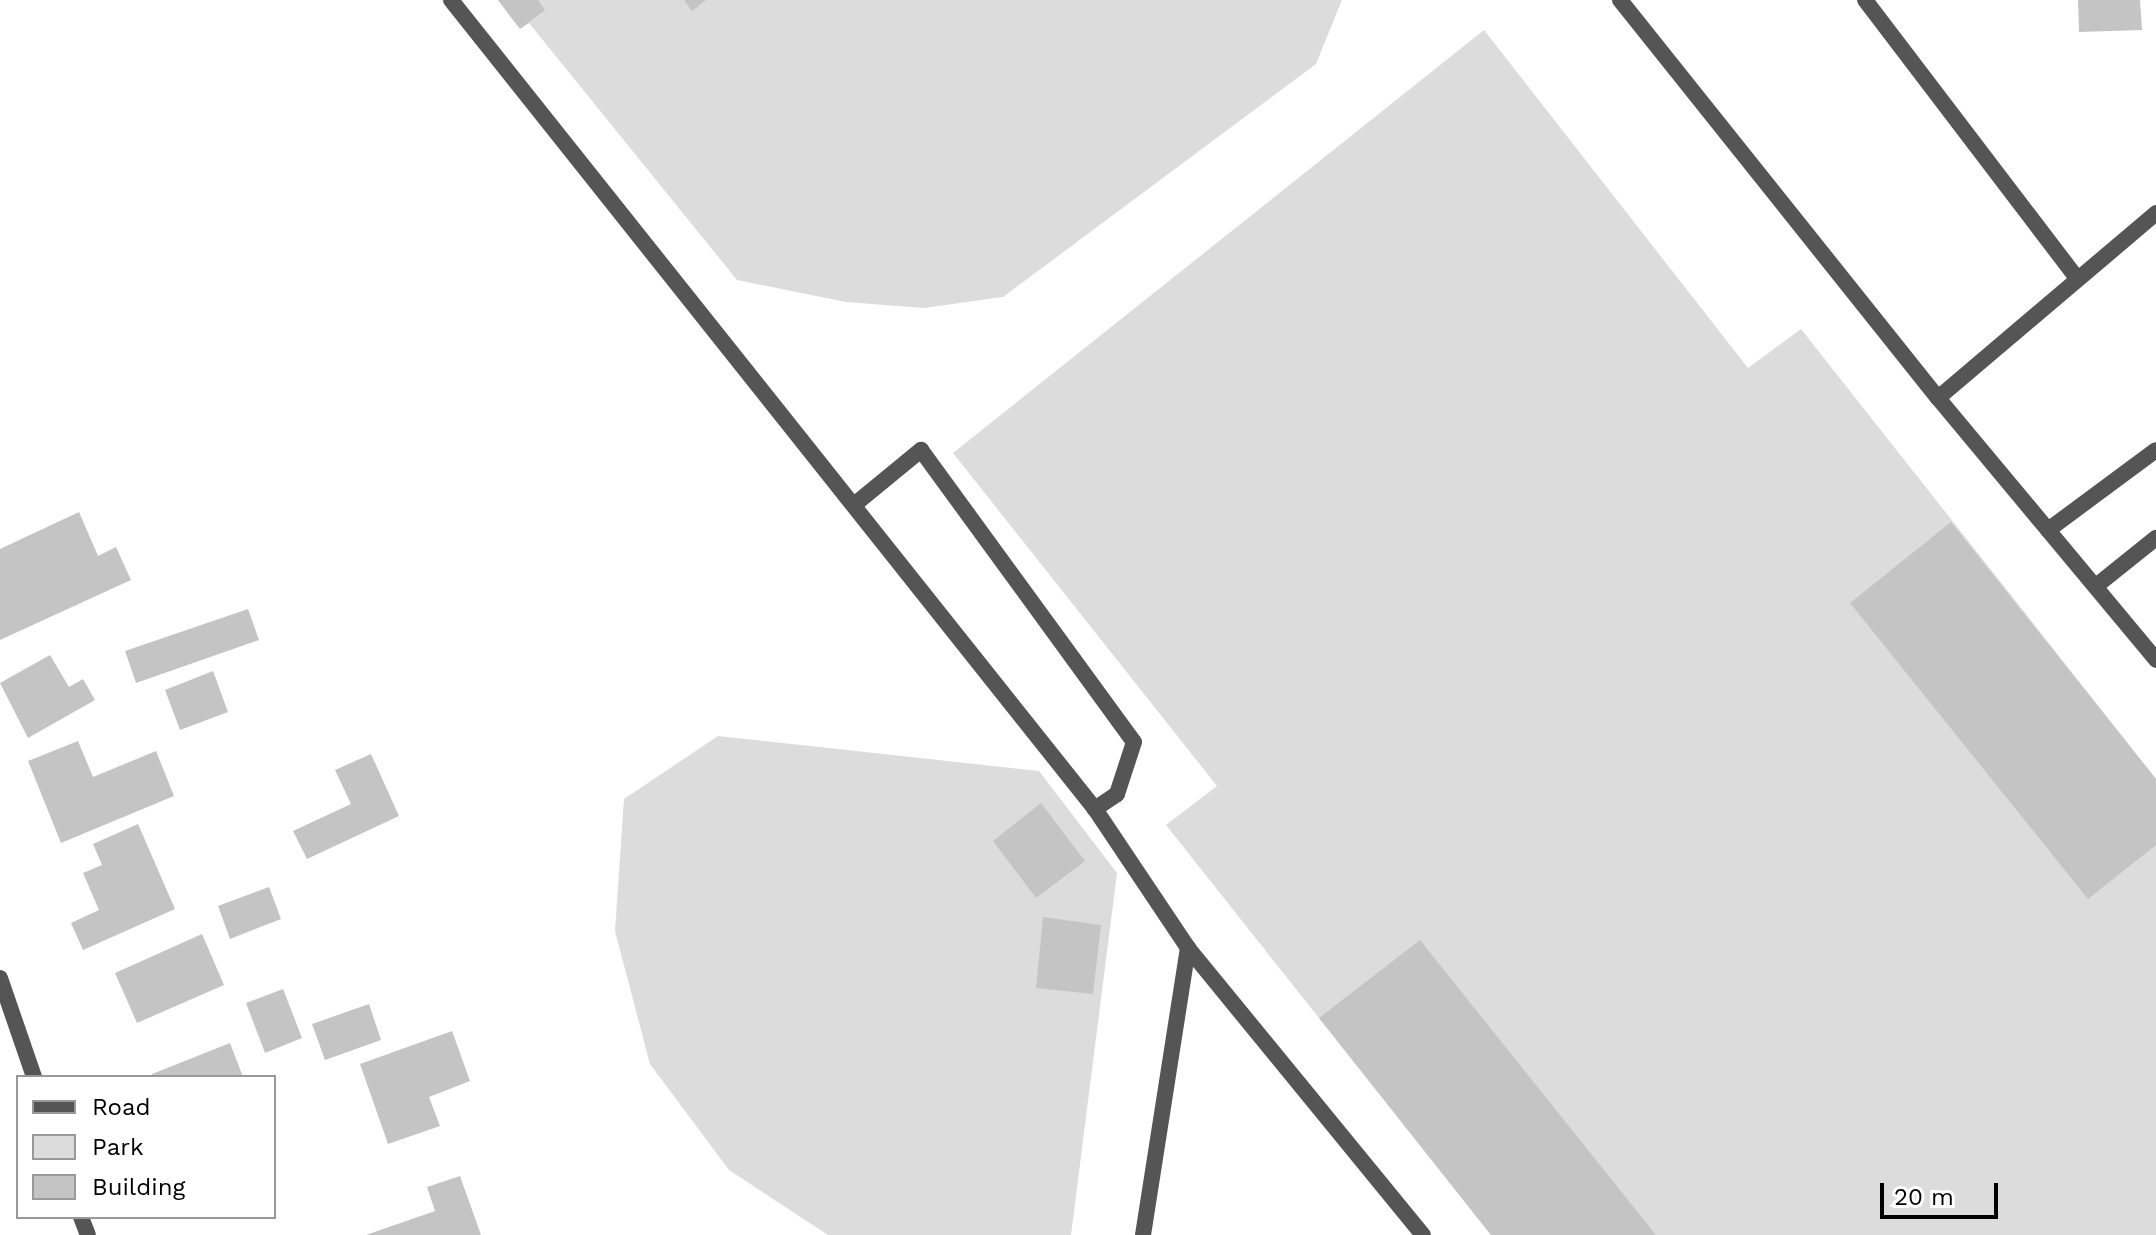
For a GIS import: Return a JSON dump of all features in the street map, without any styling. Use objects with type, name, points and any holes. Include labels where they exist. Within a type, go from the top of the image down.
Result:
[{"type":"street","points":[[451,0],[1095,809],[1188,948],[1423,1235]]},
{"type":"street","points":[[1620,0],[1938,398],[2156,660]]},
{"type":"street","points":[[1865,0],[2077,278]]},
{"type":"street","points":[[1938,398],[2156,213]]},
{"type":"street","points":[[854,505],[921,450],[1134,742],[1117,794],[1095,809]]},
{"type":"street","points":[[2048,530],[2156,450]]},
{"type":"street","points":[[2096,586],[2156,538]]},
{"type":"street","points":[[1143,1235],[1188,948]]},
{"type":"street","points":[[0,978],[33,1075]]},
{"type":"green space","points":[[498,0],[1342,0],[1316,64],[1003,297],[924,308],[846,302],[737,280],[529,23],[520,29]]},
{"type":"green space","points":[[1484,30],[1748,368],[1801,329],[2156,779],[2156,1235],[1491,1235],[1166,825],[1217,786],[953,453]]},
{"type":"green space","points":[[718,736],[1039,771],[1117,873],[1071,1235],[828,1235],[729,1170],[650,1064],[615,931],[624,799]]},
{"type":"building","points":[[498,0],[538,0],[545,10],[520,29]]},
{"type":"building","points":[[684,0],[706,0],[692,11]]},
{"type":"building","points":[[2078,0],[2140,0],[2142,30],[2079,32]]},
{"type":"building","points":[[79,512],[98,556],[116,547],[131,580],[0,640],[0,549]]},
{"type":"building","points":[[1951,522],[2156,779],[2156,845],[2088,899],[1850,603]]},
{"type":"building","points":[[248,609],[259,640],[136,683],[125,651]]},
{"type":"building","points":[[50,655],[69,687],[83,679],[95,700],[28,738],[0,683]]},
{"type":"building","points":[[213,671],[228,712],[180,730],[165,690]]},
{"type":"building","points":[[78,741],[93,777],[156,751],[174,796],[61,843],[28,761]]},
{"type":"building","points":[[371,754],[399,816],[307,859],[293,831],[351,804],[335,770]]},
{"type":"building","points":[[1041,803],[1085,861],[1036,898],[993,841]]},
{"type":"building","points":[[138,824],[175,909],[83,950],[71,923],[99,910],[83,873],[102,865],[93,844]]},
{"type":"building","points":[[269,887],[281,919],[230,939],[218,906]]},
{"type":"building","points":[[1043,917],[1101,925],[1093,994],[1036,988]]},
{"type":"building","points":[[202,934],[224,985],[137,1023],[115,973]]},
{"type":"building","points":[[1420,940],[1656,1235],[1491,1235],[1319,1018]]},
{"type":"building","points":[[283,989],[302,1038],[265,1053],[246,1003]]},
{"type":"building","points":[[369,1004],[381,1040],[325,1060],[312,1024]]},
{"type":"building","points":[[452,1031],[470,1081],[429,1097],[440,1126],[388,1144],[360,1064]]},
{"type":"building","points":[[230,1043],[242,1075],[152,1075]]},
{"type":"building","points":[[460,1176],[481,1235],[366,1235],[435,1211],[427,1187]]}]
